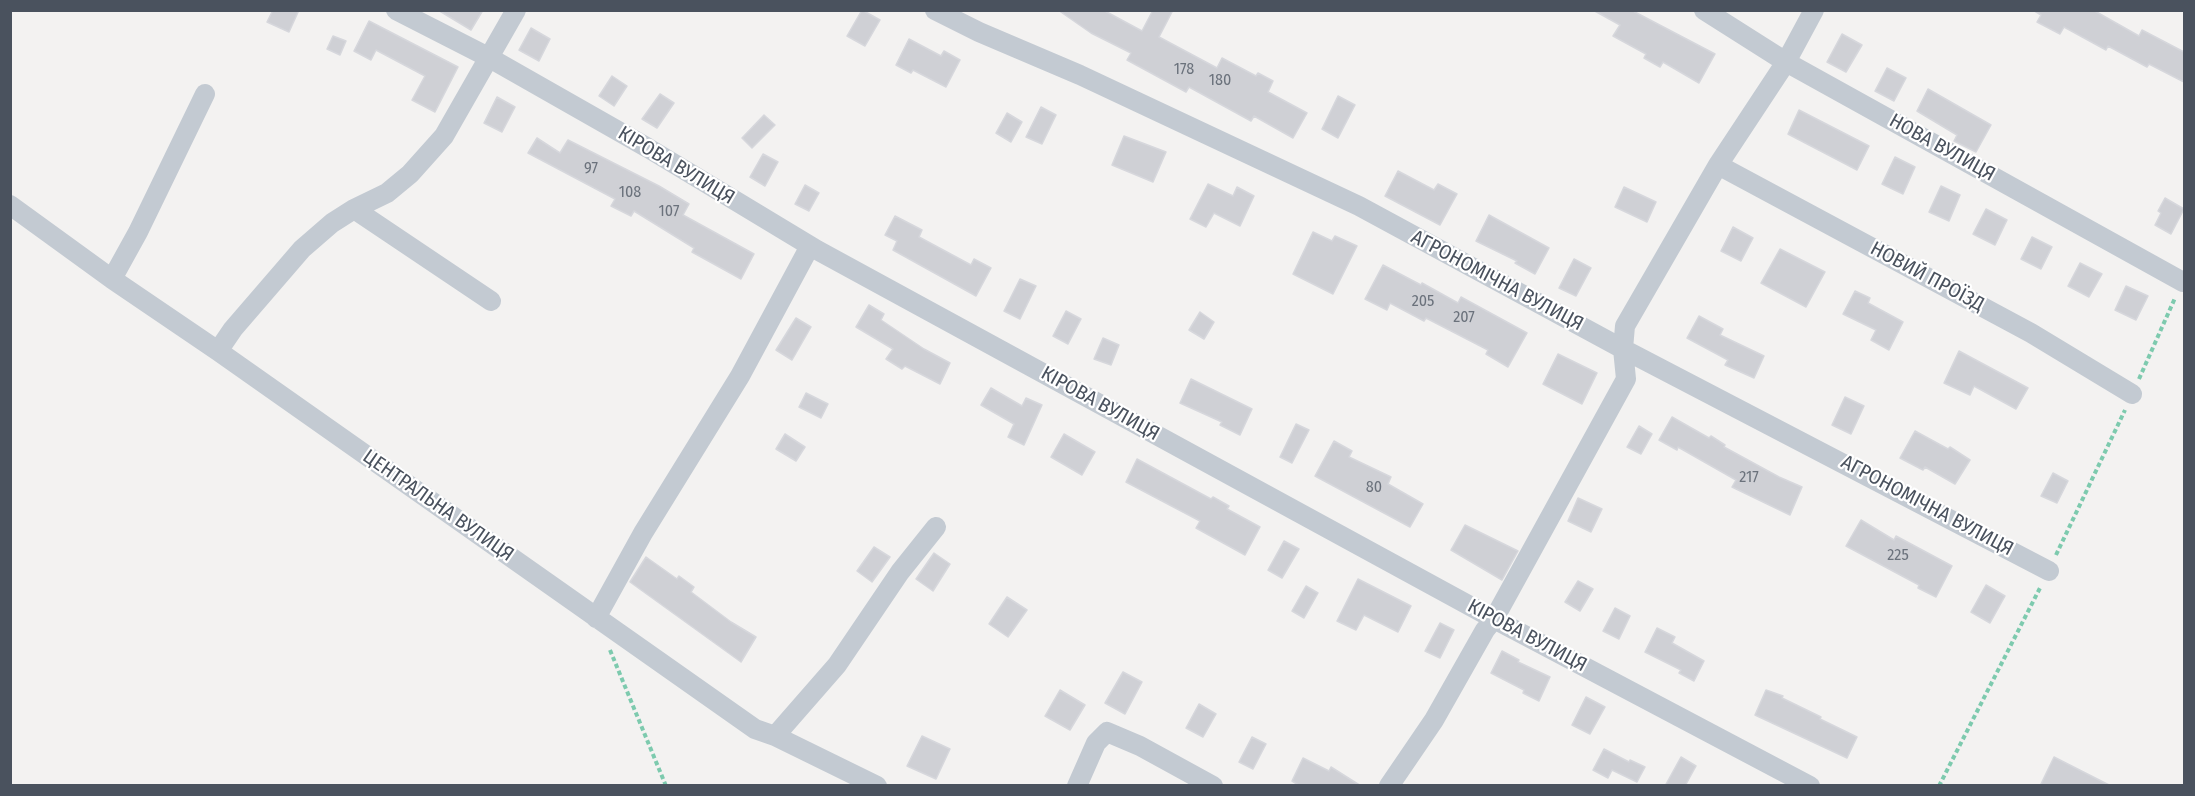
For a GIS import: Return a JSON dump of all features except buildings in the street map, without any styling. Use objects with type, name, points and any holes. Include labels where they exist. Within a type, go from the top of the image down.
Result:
[{"type":"street","name":"КІРОВА ВУЛИЦЯ","points":[[396,10],[488,57],[648,148],[810,246],[1494,619],[1810,786]]},
{"type":"street","points":[[218,351],[233,329],[302,249],[332,223],[387,193],[410,174],[444,136],[516,10]]},
{"type":"street","name":"АГРОНОМІЧНА ВУЛИЦЯ","points":[[935,10],[979,32],[1080,75],[1359,206],[1623,349],[2049,571]]},
{"type":"street","name":"НОВА ВУЛИЦЯ","points":[[1704,10],[1786,62],[2183,282]]},
{"type":"street","points":[[1389,786],[1434,720],[1485,630],[1494,619],[1626,379],[1623,349],[1625,326],[1718,165],[1786,62],[1814,10]]},
{"type":"street","points":[[112,279],[205,94]]},
{"type":"street","name":"НОВИЙ ПРОЇЗД","points":[[1718,165],[2031,333],[2132,394]]},
{"type":"street","name":"ЦЕНТРАЛЬНА ВУЛИЦЯ","points":[[10,205],[112,279],[755,729],[775,736],[877,786]]},
{"type":"street","points":[[354,209],[491,301]]},
{"type":"street","points":[[596,618],[643,533],[740,376],[810,246]]},
{"type":"street","points":[[775,736],[837,665],[900,572],[936,527]]},
{"type":"street","points":[[1077,786],[1096,743],[1107,732],[1140,746],[1213,786]]},
{"type":"path","points":[[1939,786],[2049,571],[2183,282]]},
{"type":"path","points":[[609,650],[666,786]]}]
